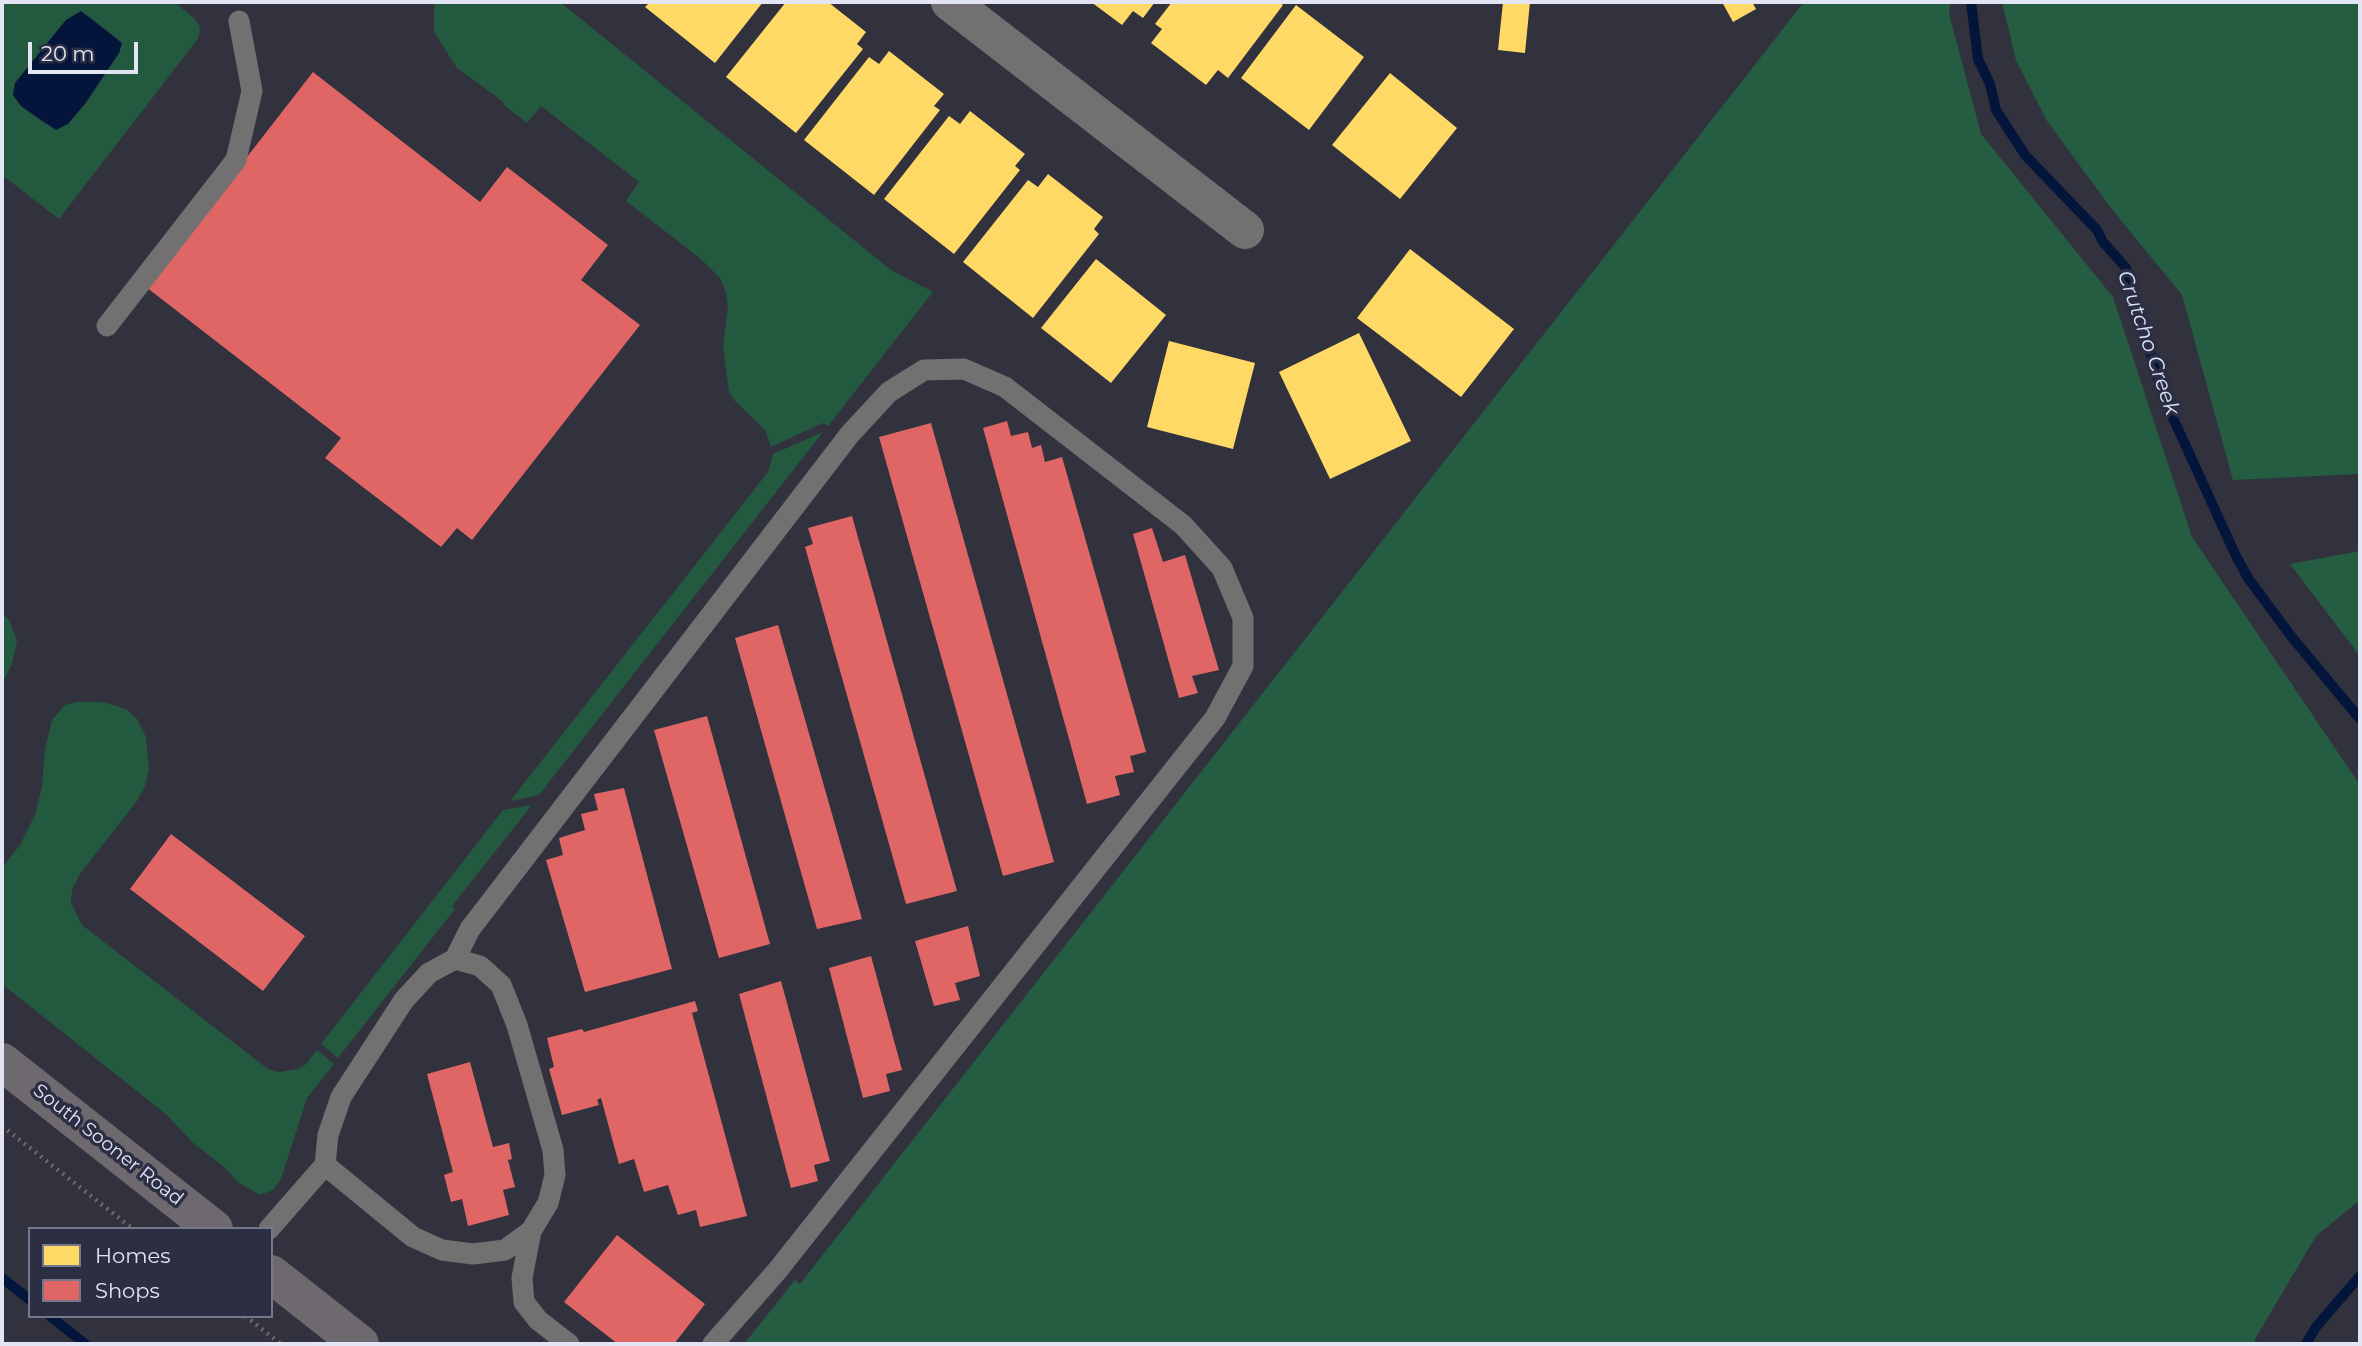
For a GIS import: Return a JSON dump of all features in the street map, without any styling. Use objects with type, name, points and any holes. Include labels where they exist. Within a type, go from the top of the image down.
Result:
[{"type":"main road","name":"South Sooner Road","points":[[2,1062],[211,1227]]},
{"type":"main road","points":[[273,1276],[360,1344]]},
{"type":"street","points":[[950,2],[1245,230]]},
{"type":"lane","points":[[107,326],[236,160],[252,91],[239,21]]},
{"type":"lane","points":[[271,1227],[325,1165],[328,1135],[341,1097],[365,1056],[404,1000],[429,973],[455,959],[470,929],[850,434],[889,392],[924,370],[964,369],[1005,387],[1183,525],[1222,568],[1242,618],[1243,666],[1214,718],[777,1271],[713,1344]]},
{"type":"lane","points":[[455,959],[481,966],[501,985],[517,1025],[553,1150],[555,1175],[548,1203],[531,1231],[522,1278],[524,1302],[538,1320],[569,1344]]},
{"type":"lane","points":[[325,1165],[413,1237],[442,1250],[473,1254],[505,1250],[531,1231]]},
{"type":"path","points":[[2,1126],[130,1227]]},
{"type":"path","points":[[248,1318],[281,1344]]},
{"type":"green space","points":[[2,2],[174,2],[194,18],[199,25],[197,40],[59,219],[2,175]],"holes":[[[90,17],[122,43],[119,53],[86,103],[68,124],[45,124],[21,106],[13,95],[15,83],[66,20]]]},
{"type":"green space","points":[[434,2],[560,2],[891,270],[933,292],[828,426],[823,423],[771,447],[765,430],[729,392],[723,347],[728,307],[720,278],[701,259],[626,201],[639,182],[541,106],[527,123],[457,68],[434,32]]},
{"type":"green space","points":[[1804,2],[1950,2],[1949,14],[1981,134],[2113,297],[2192,537],[2360,785],[2360,1200],[2316,1236],[2255,1339],[2255,1344],[744,1344],[795,1280],[800,1284]]},
{"type":"green space","points":[[2002,2],[2360,2],[2360,474],[2233,480],[2182,295],[2111,208],[2047,121],[2016,60]]},
{"type":"green space","points":[[823,432],[539,795],[510,801],[768,472],[773,454]]},
{"type":"green space","points":[[2360,551],[2360,656],[2290,564]]},
{"type":"green space","points":[[2,614],[9,620],[17,640],[12,664],[2,684]]},
{"type":"green space","points":[[76,702],[103,702],[126,709],[137,719],[146,737],[149,769],[145,786],[137,801],[80,874],[72,890],[71,903],[82,925],[268,1069],[279,1072],[297,1069],[305,1065],[317,1050],[334,1064],[307,1098],[281,1179],[273,1190],[260,1195],[239,1183],[224,1167],[193,1143],[167,1115],[2,984],[2,868],[20,845],[35,815],[52,720],[65,705]]},
{"type":"green space","points":[[532,805],[452,906],[455,909],[338,1058],[321,1044],[503,810]]},
{"type":"water","points":[[81,11],[122,43],[119,53],[86,102],[68,124],[56,130],[21,106],[13,95],[15,83],[66,20]]},
{"type":"building: Homes","points":[[650,2],[763,2],[715,63],[645,7]]},
{"type":"building: Homes","points":[[786,2],[828,2],[866,32],[857,44],[863,49],[796,133],[726,77]]},
{"type":"building: Homes","points":[[1091,2],[1155,2],[1143,18],[1133,11],[1122,25]]},
{"type":"building: Homes","points":[[1172,2],[1279,2],[1283,5],[1228,78],[1218,70],[1206,85],[1151,43],[1162,29],[1155,24]]},
{"type":"building: Homes","points":[[1503,2],[1530,2],[1525,53],[1498,50]]},
{"type":"building: Homes","points":[[1722,2],[1752,2],[1756,9],[1733,22]]},
{"type":"building: Homes","points":[[1296,5],[1364,57],[1309,130],[1241,78]]},
{"type":"building: Homes","points":[[889,51],[944,94],[934,106],[940,110],[874,195],[804,140],[869,57],[879,64]]},
{"type":"building: Homes","points":[[1390,73],[1457,128],[1400,199],[1332,145]]},
{"type":"building: Homes","points":[[970,111],[1025,154],[1015,166],[1020,170],[954,254],[884,199],[949,116],[960,124]]},
{"type":"building: Homes","points":[[1048,174],[1103,217],[1094,229],[1099,234],[1033,318],[963,262],[1028,180],[1038,187]]},
{"type":"building: Homes","points":[[1410,249],[1514,329],[1461,397],[1357,318]]},
{"type":"building: Homes","points":[[1096,259],[1166,315],[1111,383],[1041,328]]},
{"type":"building: Homes","points":[[1359,333],[1411,441],[1330,479],[1279,372]]},
{"type":"building: Homes","points":[[1169,341],[1255,363],[1233,449],[1147,427]]},
{"type":"building: Shops","points":[[313,72],[480,202],[507,167],[608,245],[581,280],[640,325],[472,540],[457,528],[441,547],[325,458],[341,438],[146,287]]},
{"type":"building: Shops","points":[[1007,421],[1011,436],[1028,432],[1032,448],[1041,445],[1045,462],[1062,457],[1146,752],[1130,756],[1134,772],[1115,776],[1120,795],[1087,804],[983,428]]},
{"type":"building: Shops","points":[[931,423],[1054,862],[1003,876],[879,437]]},
{"type":"building: Shops","points":[[852,516],[957,891],[906,904],[805,547],[813,544],[808,528]]},
{"type":"building: Shops","points":[[1152,528],[1163,562],[1185,555],[1219,670],[1192,676],[1198,693],[1179,698],[1133,534]]},
{"type":"building: Shops","points":[[778,625],[862,919],[817,929],[735,638]]},
{"type":"building: Shops","points":[[707,716],[770,944],[719,958],[654,730]]},
{"type":"building: Shops","points":[[624,788],[672,969],[585,992],[546,860],[563,855],[559,838],[585,830],[581,814],[598,810],[594,794]]},
{"type":"building: Shops","points":[[171,834],[305,936],[263,991],[130,889]]},
{"type":"building: Shops","points":[[968,926],[980,976],[955,983],[960,1000],[934,1006],[915,941]]},
{"type":"building: Shops","points":[[871,956],[902,1070],[886,1074],[890,1091],[863,1098],[829,968]]},
{"type":"building: Shops","points":[[781,981],[830,1161],[814,1165],[818,1181],[791,1188],[739,994]]},
{"type":"building: Shops","points":[[695,1001],[698,1011],[692,1013],[747,1216],[700,1227],[696,1210],[678,1215],[668,1185],[644,1192],[634,1159],[619,1164],[601,1098],[597,1100],[599,1105],[562,1115],[549,1069],[554,1067],[547,1038],[582,1029],[584,1032]]},
{"type":"building: Shops","points":[[470,1062],[493,1147],[509,1143],[512,1159],[508,1160],[515,1187],[503,1190],[509,1215],[468,1226],[462,1199],[451,1202],[444,1175],[453,1172],[427,1074]]},
{"type":"building: Shops","points":[[617,1235],[705,1304],[674,1344],[618,1344],[564,1302]]},
{"type":"waterway","name":"Crutcho Creek","points":[[1971,2],[1978,59],[1990,84],[1996,110],[2025,155],[2097,230],[2103,242],[2126,268],[2163,396],[2236,556],[2248,578],[2291,636],[2360,719]]},
{"type":"waterway","name":"Crutcho Creek","points":[[2306,1344],[2316,1327],[2360,1276]]},
{"type":"waterway","points":[[2,1278],[28,1298]]},
{"type":"waterway","points":[[52,1318],[85,1344]]}]
